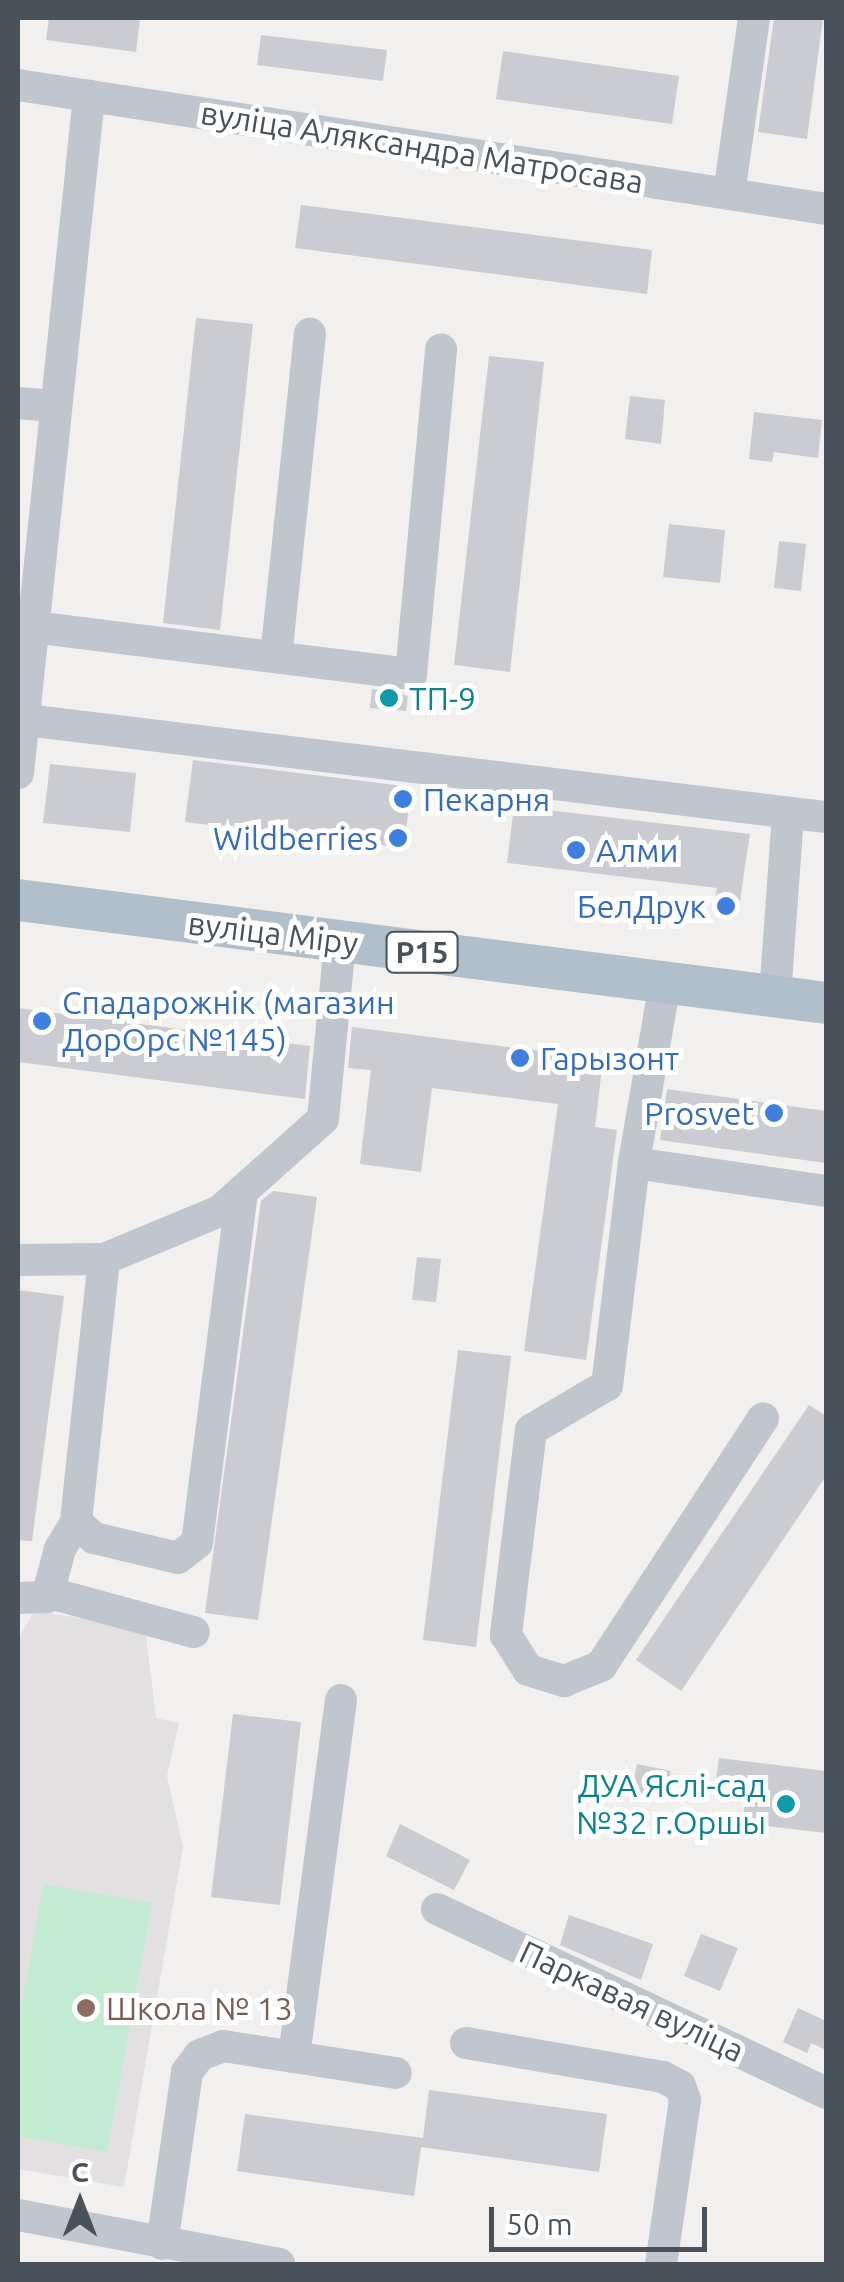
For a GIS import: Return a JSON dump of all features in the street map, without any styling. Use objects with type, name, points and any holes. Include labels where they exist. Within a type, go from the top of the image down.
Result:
[{"type":"main road","name":"вуліца Міру","points":[[18,900],[826,1002]]},
{"type":"street","points":[[729,194],[754,18]]},
{"type":"street","name":"вуліца Аляксандра Матросава","points":[[18,85],[826,209]]},
{"type":"street","points":[[18,774],[20,719],[89,96]]},
{"type":"street","points":[[276,657],[310,334]]},
{"type":"street","points":[[33,627],[411,674],[441,349]]},
{"type":"street","points":[[18,403],[56,406]]},
{"type":"street","points":[[20,719],[826,817]]},
{"type":"street","points":[[775,996],[788,812]]},
{"type":"street","points":[[18,1260],[104,1260],[220,1211],[323,1118],[340,942]]},
{"type":"street","points":[[664,982],[634,1163],[607,1385],[531,1430],[506,1635],[528,1670],[564,1681],[601,1666],[764,1418]]},
{"type":"street","points":[[634,1163],[826,1191]]},
{"type":"street","points":[[76,1522],[94,1538],[178,1558],[197,1543],[242,1191]]},
{"type":"street","points":[[104,1260],[76,1522],[34,1596],[194,1632]]},
{"type":"street","points":[[294,2057],[341,1700]]},
{"type":"street","name":"Паркавая вуліца","points":[[437,1909],[826,2094]]},
{"type":"street","points":[[466,2043],[664,2077],[680,2086],[684,2100],[660,2264]]},
{"type":"street","points":[[162,2244],[187,2072],[200,2055],[224,2046],[396,2073]]},
{"type":"street","points":[[18,2214],[278,2264]]},
{"type":"shaded area","name":"Школа № 13","points":[[34,1611],[145,1628],[156,1718],[179,1723],[167,1776],[183,1847],[124,2187],[18,2169],[18,1639]]},
{"type":"green space","points":[[43,1884],[152,1903],[107,2152],[18,2136],[18,2026]]},
{"type":"building","points":[[49,18],[140,18],[136,52],[46,40]]},
{"type":"building","points":[[774,18],[823,18],[807,139],[758,132]]},
{"type":"building","points":[[261,35],[387,50],[383,81],[257,65]]},
{"type":"building","points":[[503,51],[679,76],[672,124],[496,99]]},
{"type":"building","points":[[301,205],[652,250],[647,294],[295,248]]},
{"type":"building","points":[[196,318],[253,324],[220,630],[163,623]]},
{"type":"building","points":[[489,356],[544,362],[510,672],[454,665]]},
{"type":"building","points":[[630,396],[665,400],[661,444],[625,439]]},
{"type":"building","points":[[754,412],[822,420],[818,458],[774,452],[772,462],[749,459]]},
{"type":"building","points":[[669,524],[725,530],[720,583],[663,577]]},
{"type":"building","points":[[779,541],[806,544],[801,591],[774,588]]},
{"type":"building","name":"ТП-9","points":[[372,689],[408,694],[406,711],[370,708]]},
{"type":"building","points":[[193,760],[411,787],[404,848],[185,822]]},
{"type":"building","points":[[50,764],[136,773],[130,832],[43,823]]},
{"type":"building","points":[[514,806],[750,834],[738,914],[713,911],[717,888],[507,863]]},
{"type":"building","points":[[18,1008],[310,1046],[305,1099],[18,1062]]},
{"type":"building","points":[[352,1027],[603,1059],[595,1127],[617,1130],[586,1360],[524,1351],[558,1104],[432,1088],[421,1172],[360,1164],[371,1070],[348,1068]]},
{"type":"building","points":[[667,1089],[826,1111],[826,1163],[660,1140]]},
{"type":"building","points":[[273,1191],[317,1197],[258,1620],[205,1613],[261,1201]]},
{"type":"building","points":[[417,1257],[441,1259],[436,1302],[412,1300]]},
{"type":"building","points":[[18,1290],[64,1296],[32,1541],[18,1540]]},
{"type":"building","points":[[458,1350],[511,1356],[476,1647],[423,1640]]},
{"type":"building","points":[[809,1405],[826,1416],[826,1476],[681,1691],[636,1660]]},
{"type":"building","points":[[233,1714],[301,1722],[280,1905],[211,1897]]},
{"type":"building","name":"ДУА Яслі-сад №32 г.Оршы","points":[[719,1758],[826,1771],[826,1833],[742,1823],[747,1785],[716,1781]]},
{"type":"building","points":[[637,1764],[671,1771],[665,1800],[631,1793]]},
{"type":"building","points":[[400,1824],[470,1860],[454,1890],[386,1856]]},
{"type":"building","points":[[569,1915],[653,1944],[641,1980],[560,1945]]},
{"type":"building","points":[[701,1934],[738,1948],[720,1991],[684,1976]]},
{"type":"building","points":[[798,2008],[826,2021],[826,2050],[811,2043],[807,2053],[783,2042]]},
{"type":"building","points":[[429,2090],[607,2114],[599,2172],[421,2147],[414,2196],[237,2171],[245,2114],[423,2138]]},
{"type":"place","name":"ТП-9","points":[[389,698]]},
{"type":"place","name":"Пекарня","points":[[403,799]]},
{"type":"place","name":"Wildberries","points":[[398,838]]},
{"type":"place","name":"Алми","points":[[576,850]]},
{"type":"place","name":"БелДрук","points":[[726,906]]},
{"type":"place","name":"Спадарожнік (магазин ДорОрс №145)","points":[[42,1021]]},
{"type":"place","name":"Гарызонт","points":[[520,1058]]},
{"type":"place","name":"Prosvet","points":[[774,1113]]},
{"type":"place","name":"ДУА Яслі-сад №32 г.Оршы","points":[[786,1804]]},
{"type":"place","name":"Школа № 13","points":[[86,2008]]}]
